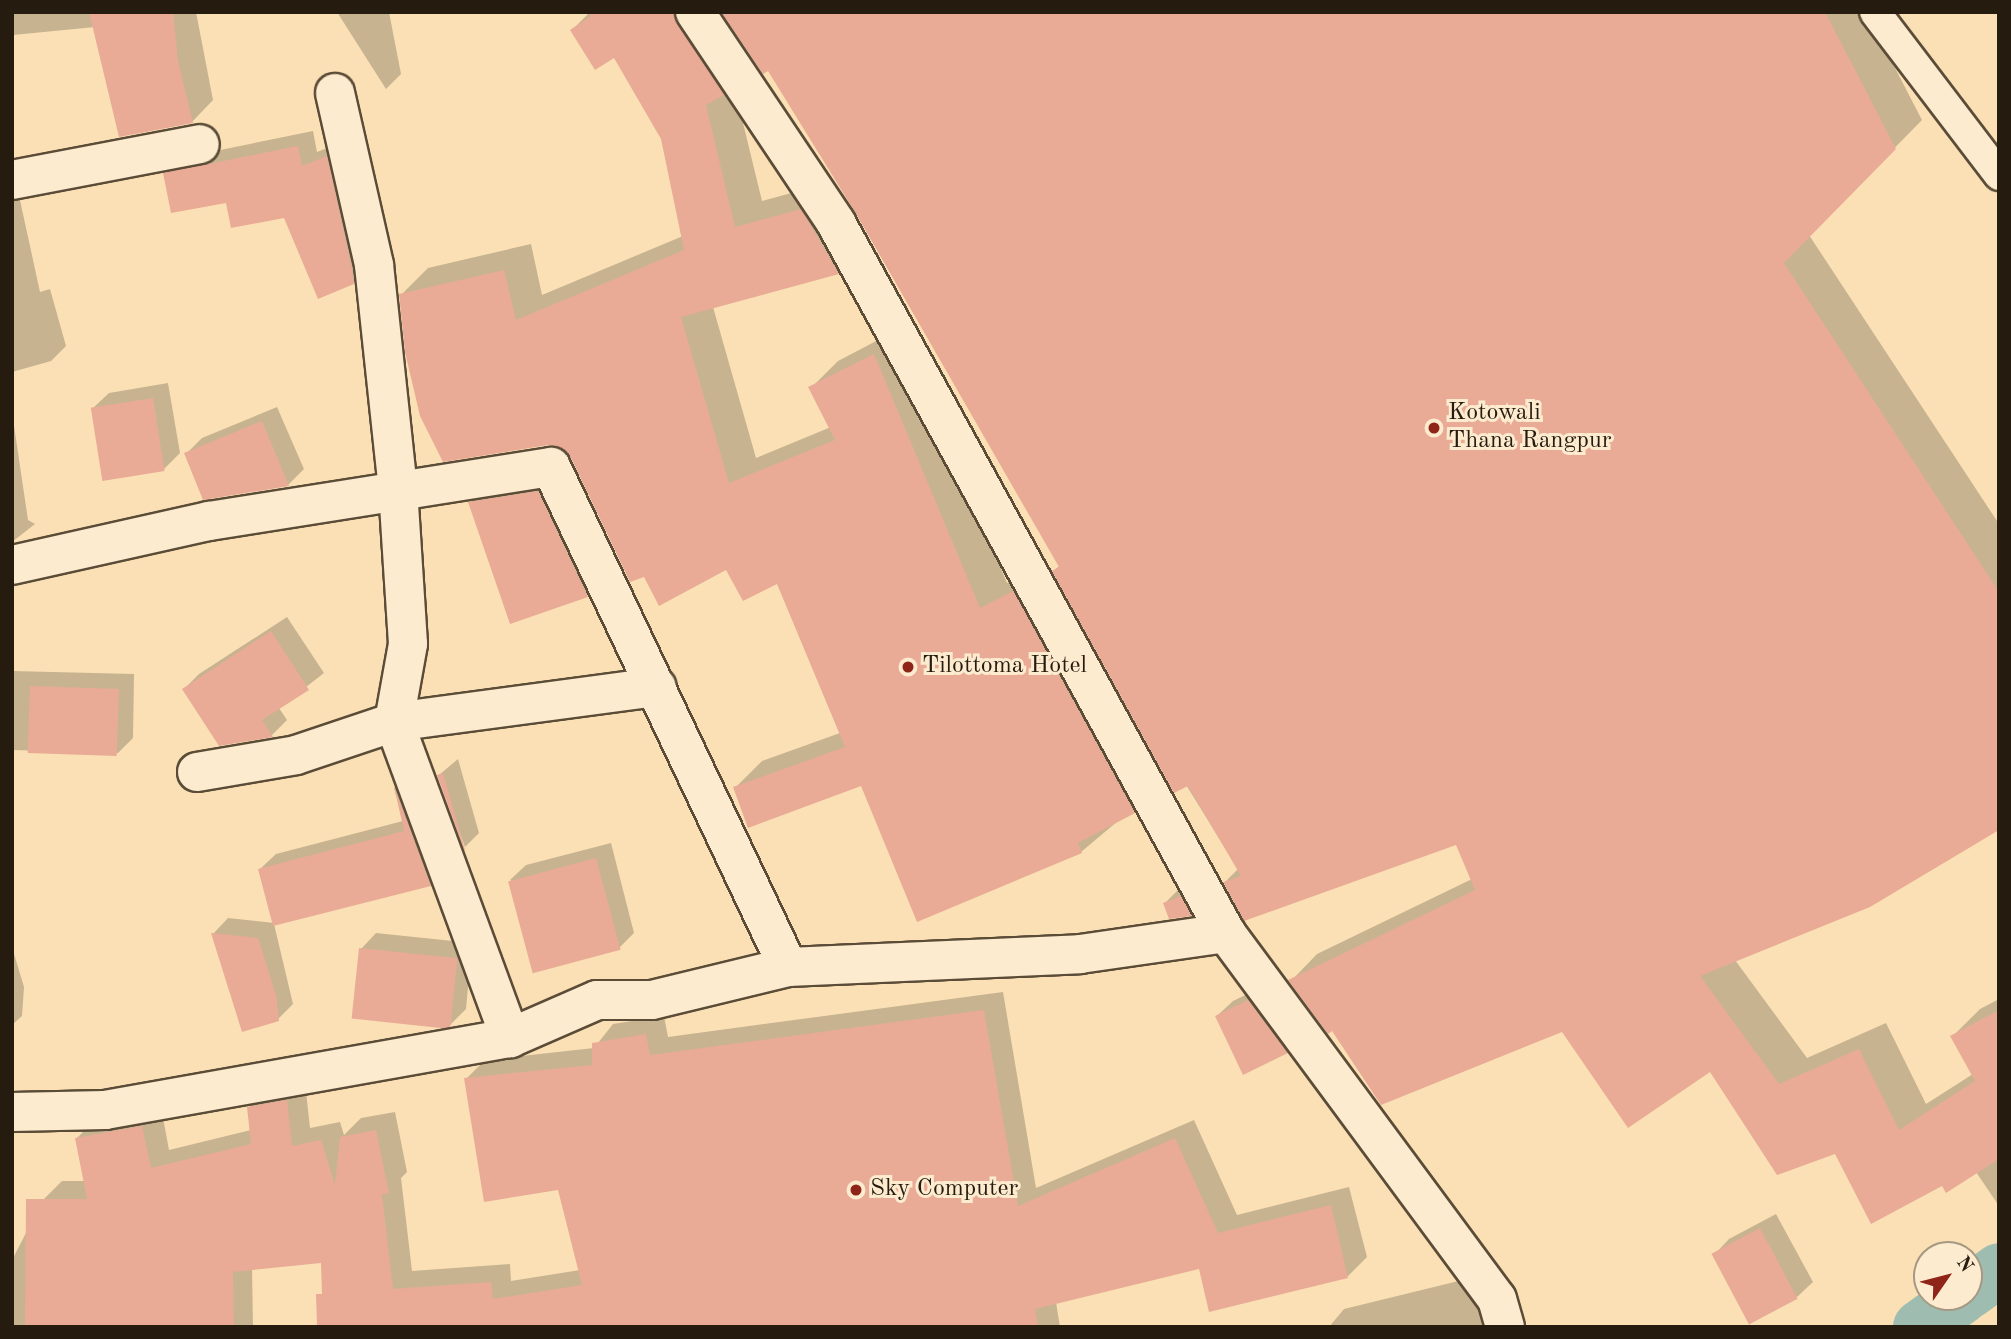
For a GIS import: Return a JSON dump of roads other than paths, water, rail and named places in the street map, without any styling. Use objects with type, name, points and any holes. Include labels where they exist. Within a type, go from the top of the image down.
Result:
[{"type":"street","points":[[695,12],[836,223],[1226,933],[1497,1299],[1505,1327]]},
{"type":"street","points":[[335,93],[374,265],[398,489],[408,644],[394,722],[510,1038]]},
{"type":"street","points":[[12,180],[200,144]]},
{"type":"street","points":[[12,565],[209,521],[398,489],[551,467],[788,967]]},
{"type":"street","points":[[197,772],[296,755],[394,722],[657,687]]},
{"type":"street","points":[[12,1112],[106,1110],[510,1038],[597,1000],[652,1000],[788,967],[1080,954],[1226,933]]},
{"type":"lane","points":[[1875,12],[1999,175]]},
{"type":"waterway","points":[[1983,1282],[1999,1270]]},
{"type":"waterway","points":[[1920,1327],[1942,1311]]},
{"type":"place","name":"Kotowali Thana Rangpur","points":[[1434,428]]},
{"type":"place","name":"Tilottoma Hotel","points":[[908,667]]},
{"type":"place","name":"Sky Computer","points":[[856,1190]]}]
